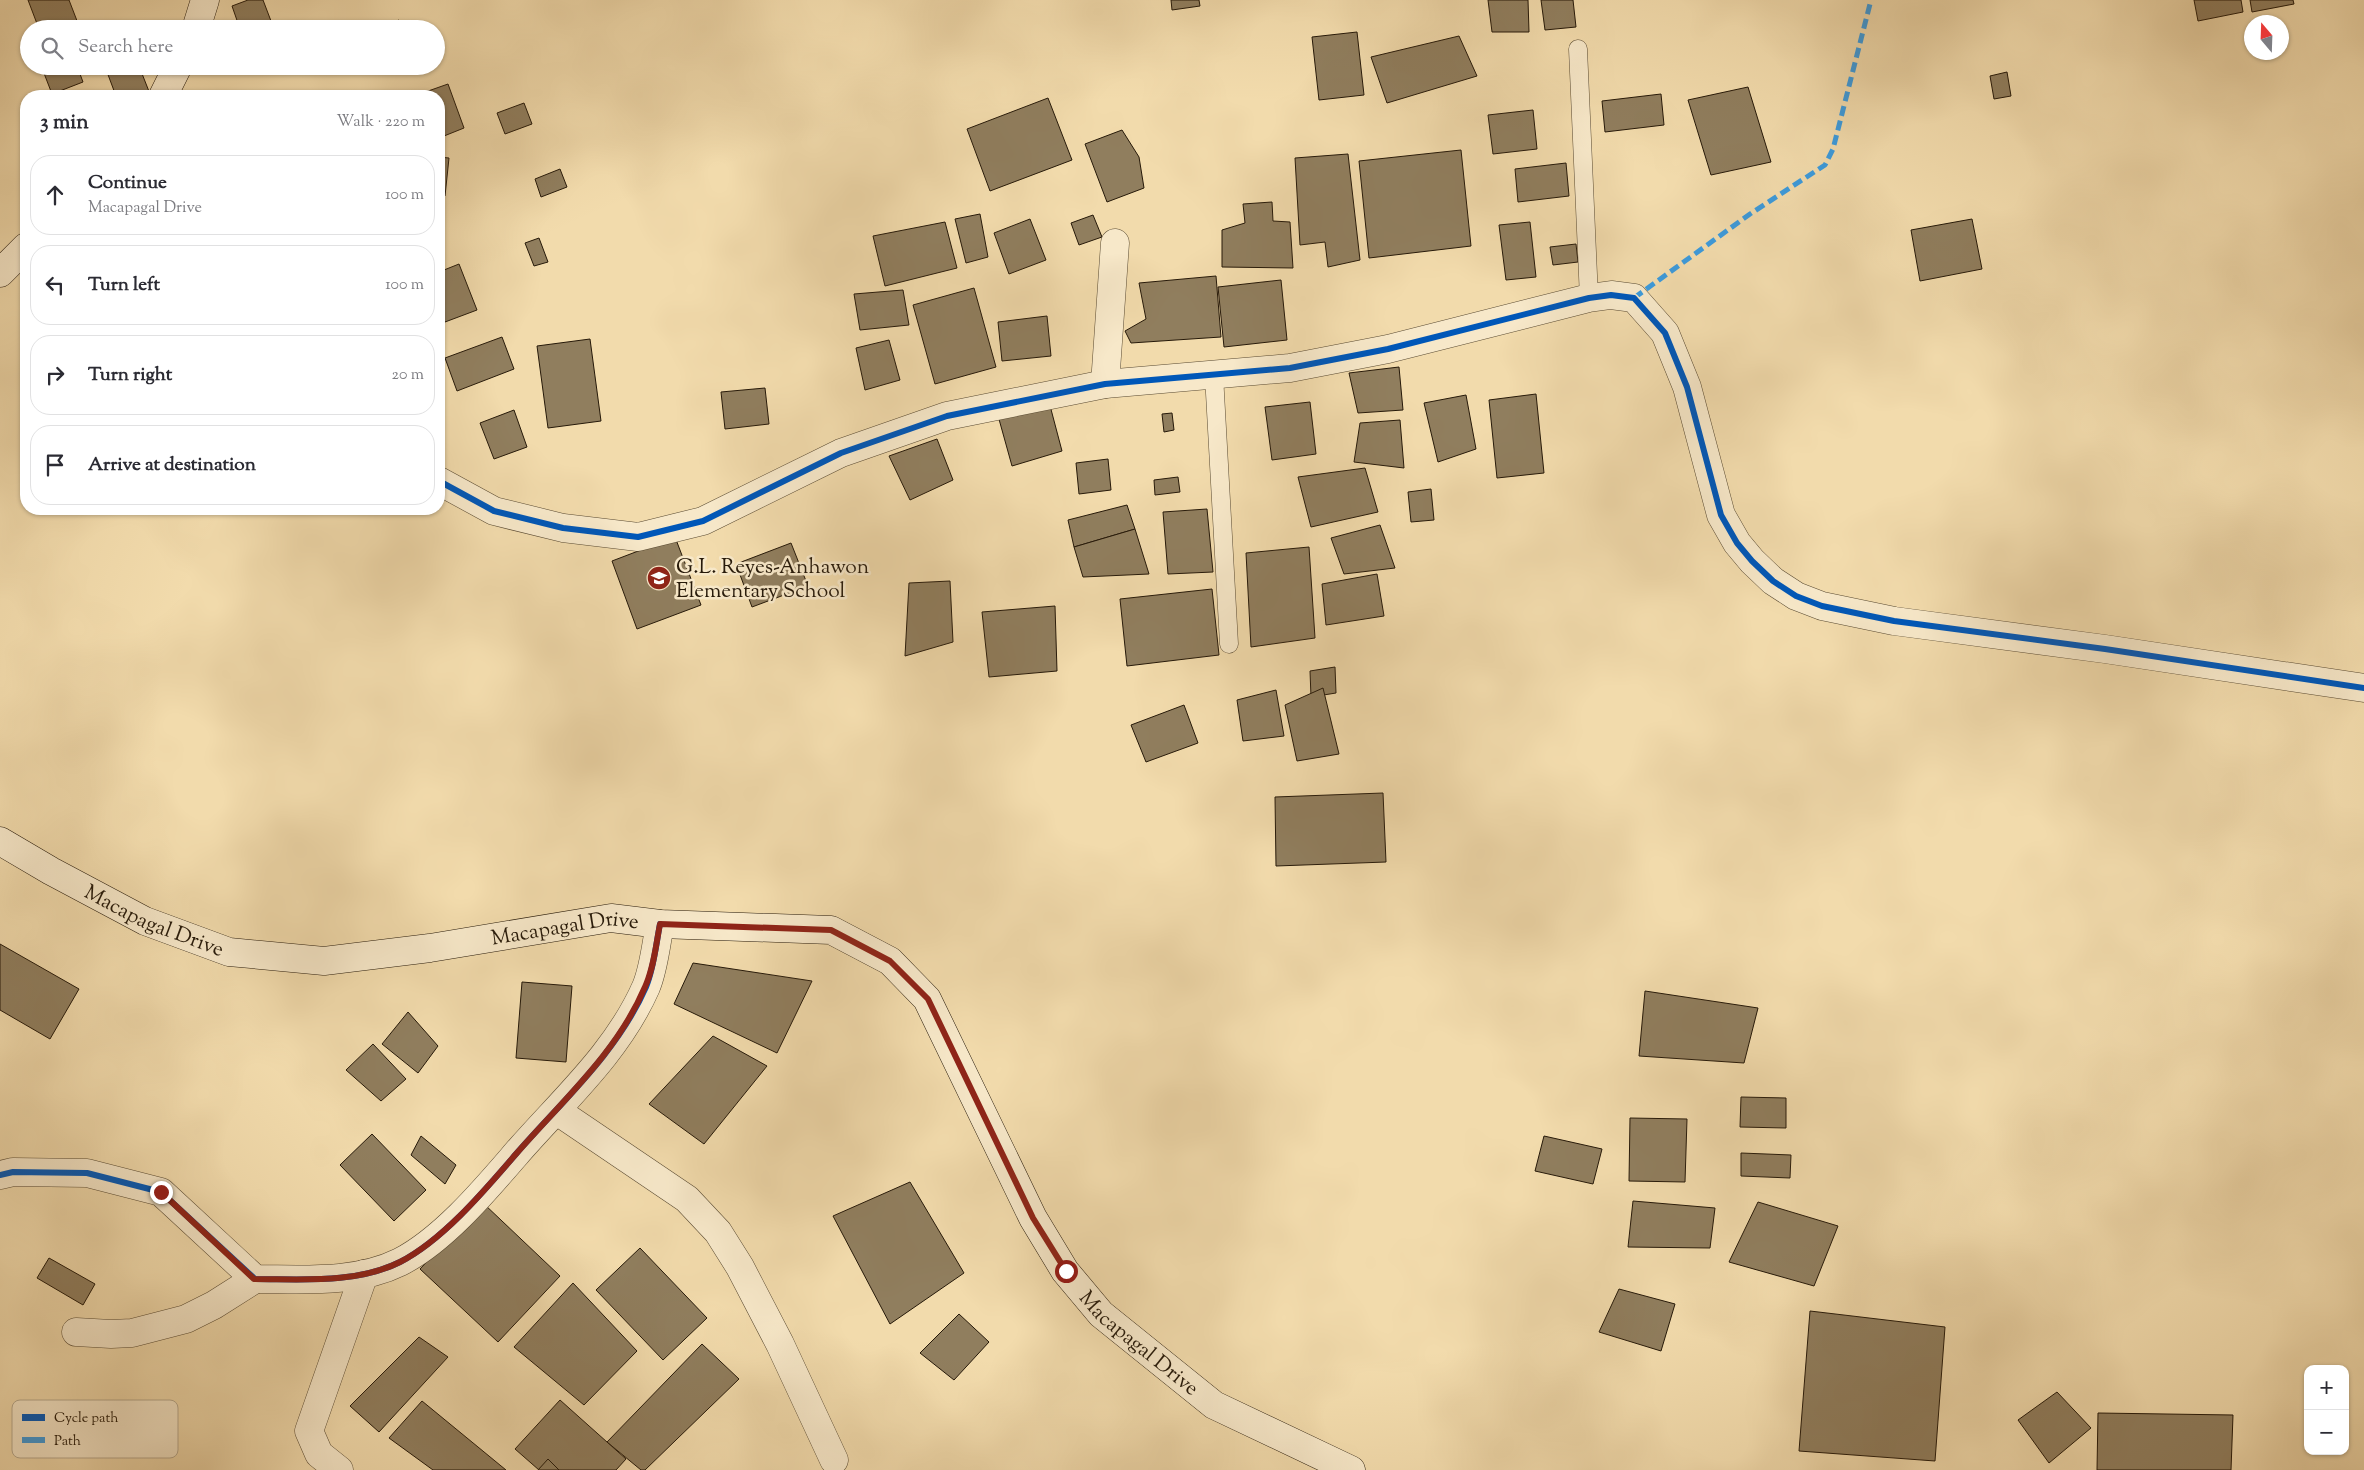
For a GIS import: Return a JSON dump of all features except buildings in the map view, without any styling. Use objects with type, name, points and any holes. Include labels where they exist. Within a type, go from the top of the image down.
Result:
[{"type":"street","points":[[199,20],[205,0]]},
{"type":"street","points":[[166,90],[174,75]]},
{"type":"street","points":[[1105,384],[1115,243]]},
{"type":"street","points":[[0,273],[20,253]]},
{"type":"street","points":[[445,484],[494,511],[563,528],[638,537],[703,521],[841,453],[947,416],[1105,384],[1290,368],[1388,349],[1589,298],[1611,295],[1634,298],[1665,333],[1686,387],[1722,515],[1737,543],[1752,561],[1773,581],[1796,596],[1822,606],[1894,621],[2105,649],[2364,688]]},
{"type":"street","name":"Macapagal Drive","points":[[0,840],[51,871],[145,921],[229,952],[324,961],[430,948],[611,918],[660,924],[831,930],[890,961],[928,999],[1033,1218],[1066,1271],[1101,1314],[1214,1405],[1351,1470]]},
{"type":"street","points":[[76,1332],[132,1333],[186,1319],[214,1305],[254,1279],[325,1280],[364,1274],[399,1262],[430,1242],[499,1176],[516,1154],[557,1111],[618,1037],[646,985],[660,924]]},
{"type":"street","points":[[557,1111],[687,1199],[718,1232],[740,1268],[780,1344],[834,1460]]},
{"type":"street","points":[[0,1175],[13,1172],[88,1172],[161,1192],[254,1279]]},
{"type":"street","points":[[340,1470],[319,1454],[310,1431],[364,1274]]},
{"type":"lane","points":[[1578,49],[1589,298]]},
{"type":"lane","points":[[1214,375],[1229,644]]},
{"type":"marked path","points":[[1634,298],[1750,214],[1825,165],[1833,149],[1871,0]]},
{"type":"cycle path","points":[[445,484],[494,511],[563,528],[638,537],[703,521],[841,453],[947,416],[1105,384],[1290,368],[1388,349],[1589,298],[1611,295],[1634,298],[1665,333],[1687,387],[1721,515],[1737,543],[1752,561],[1773,581],[1796,596],[1822,606],[1894,621],[2105,649],[2364,688]]},
{"type":"cycle path","points":[[0,1175],[13,1172],[87,1173],[161,1192],[255,1279],[329,1279],[365,1274],[383,1269],[416,1253],[447,1228],[477,1198],[604,1055],[634,1011],[649,980],[660,924]]},
{"type":"place","name":"G.L. Reyes-Anhawon Elementary School","points":[[659,578]]},
{"type":"route","points":[[161,1192],[254,1279],[325,1280],[364,1274],[399,1262],[430,1242],[499,1176],[516,1154],[572,1094],[618,1037],[646,985],[660,924],[760,926],[831,930],[890,961],[928,999],[1033,1218],[1066,1271]]}]
